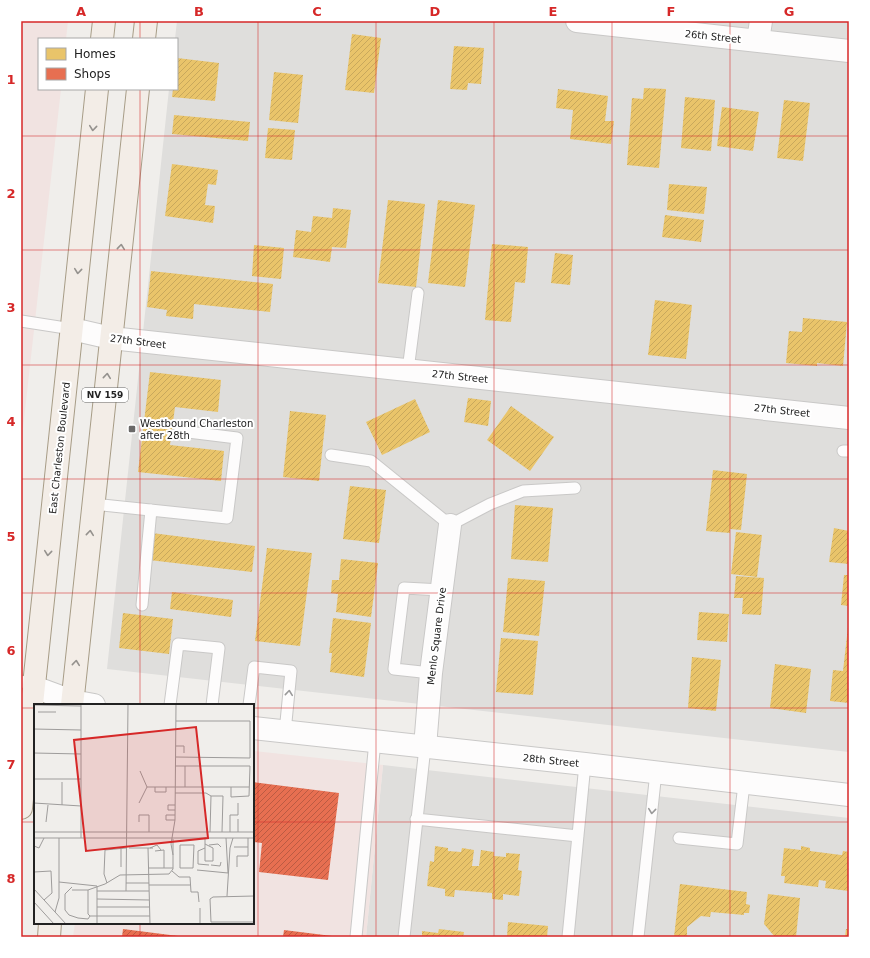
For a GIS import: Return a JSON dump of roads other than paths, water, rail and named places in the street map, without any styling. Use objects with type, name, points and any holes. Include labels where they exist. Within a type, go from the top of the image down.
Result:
[{"type":"main road","points":[[102,38],[104,21]]},
{"type":"main road","points":[[144,38],[146,21]]},
{"type":"main road","name":"East Charleston Boulevard","points":[[21,808],[25,685],[72,329],[97,90]]},
{"type":"main road","name":"NV 159","points":[[72,703],[138,90]]},
{"type":"main road","points":[[48,937],[50,924]]},
{"type":"street","name":"26th Street","points":[[577,21],[760,31],[849,51]]},
{"type":"street","name":"27th Street","points":[[72,329],[111,338],[849,418]]},
{"type":"street","name":"Menlo Square Drive","points":[[425,747],[431,673],[450,525]]},
{"type":"street","points":[[25,685],[72,703],[83,704]]},
{"type":"street","name":"28th Street","points":[[254,728],[585,764],[744,784],[849,795]]},
{"type":"lane","points":[[408,370],[418,293]]},
{"type":"lane","points":[[21,321],[72,329]]},
{"type":"lane","points":[[94,504],[227,518],[237,438],[180,431]]},
{"type":"lane","points":[[331,454],[371,462],[450,525],[490,504],[523,491],[575,488]]},
{"type":"lane","points":[[142,605],[151,510]]},
{"type":"lane","points":[[431,673],[394,669],[404,588],[442,590]]},
{"type":"lane","points":[[170,704],[178,644],[218,648],[212,704]]},
{"type":"lane","points":[[249,704],[254,667],[291,671],[285,732]]},
{"type":"lane","points":[[356,937],[375,741]]},
{"type":"lane","points":[[404,937],[425,747]]},
{"type":"lane","points":[[568,937],[585,764]]},
{"type":"lane","points":[[638,937],[656,772]]},
{"type":"lane","points":[[679,838],[737,844],[744,784]]},
{"type":"lane","points":[[416,819],[578,836]]},
{"type":"place","name":"Westbound Charleston after 28th","points":[[132,429]]}]
